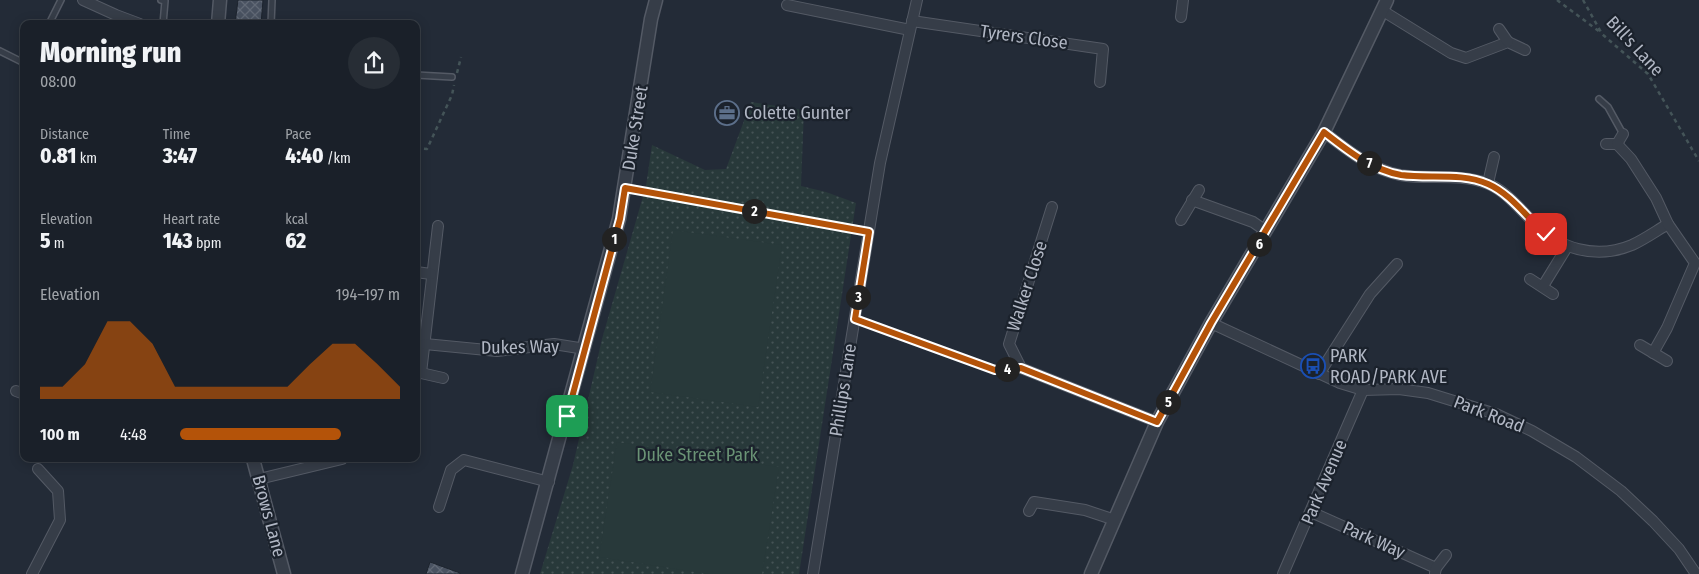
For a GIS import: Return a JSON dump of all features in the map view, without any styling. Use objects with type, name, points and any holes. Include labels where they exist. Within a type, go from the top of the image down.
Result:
[{"type":"street","points":[[83,0],[129,20]]},
{"type":"street","points":[[218,20],[220,0]]},
{"type":"street","name":"Duke Street","points":[[522,574],[620,219],[651,19],[656,0]]},
{"type":"street","name":"Phillips Lane","points":[[813,574],[880,163],[917,0]]},
{"type":"street","points":[[1181,17],[1183,0]]},
{"type":"street","points":[[787,5],[911,25]]},
{"type":"street","points":[[1091,574],[1157,422],[1211,323],[1324,132],[1385,5],[1452,53],[1466,58],[1508,42]]},
{"type":"street","name":"Tyrers Close","points":[[911,25],[1103,49],[1100,82]]},
{"type":"street","points":[[1499,28],[1508,42],[1525,50]]},
{"type":"street","points":[[1324,132],[1361,158],[1381,169],[1399,175],[1461,177],[1488,184],[1509,198],[1546,234],[1567,247],[1591,252],[1613,250],[1632,245],[1668,224]]},
{"type":"street","points":[[1617,144],[1622,134]]},
{"type":"street","points":[[1606,144],[1617,144],[1631,159],[1651,191],[1668,224],[1695,263],[1667,328],[1653,353]]},
{"type":"street","points":[[1488,184],[1494,157]]},
{"type":"street","points":[[1181,220],[1199,190]]},
{"type":"street","points":[[1192,200],[1253,222],[1266,231]]},
{"type":"street","name":"Walker Close","points":[[1021,368],[1009,344],[1052,207]]},
{"type":"street","points":[[438,226],[420,373],[443,378]]},
{"type":"street","points":[[1543,286],[1567,247]]},
{"type":"street","points":[[1319,374],[1370,294],[1397,264]]},
{"type":"street","points":[[420,273],[431,274]]},
{"type":"street","points":[[1530,279],[1553,294]]},
{"type":"street","name":"Park Road","points":[[1211,323],[1340,383],[1363,390],[1399,389],[1428,393],[1496,414],[1556,444],[1621,491],[1678,549],[1696,574]]},
{"type":"street","name":"Dukes Way","points":[[425,344],[497,351],[554,344],[585,349]]},
{"type":"street","points":[[1640,345],[1667,361]]},
{"type":"street","points":[[1021,368],[1157,422]]},
{"type":"street","name":"Park Avenue","points":[[1284,574],[1363,390]]},
{"type":"street","points":[[439,507],[451,470],[464,460],[548,482]]},
{"type":"street","name":"Brows Lane","points":[[254,462],[284,574]]},
{"type":"street","points":[[259,479],[330,462]]},
{"type":"street","points":[[32,574],[60,520],[58,491],[38,469]]},
{"type":"street","points":[[1029,510],[1034,502],[1084,510],[1114,520]]},
{"type":"street","name":"Park Way","points":[[1311,512],[1435,571],[1446,555]]},
{"type":"lane","points":[[51,20],[61,0]]},
{"type":"lane","points":[[161,0],[165,0],[163,20]]},
{"type":"lane","points":[[271,20],[272,0]]},
{"type":"lane","points":[[0,51],[20,61]]},
{"type":"lane","points":[[420,76],[452,77]]},
{"type":"lane","points":[[1599,99],[1610,111],[1622,134]]},
{"type":"path","points":[[1557,0],[1602,34]]},
{"type":"path","name":"Bill's Lane","points":[[1583,0],[1602,34],[1648,74],[1699,161]]},
{"type":"path","points":[[420,148],[426,149],[452,95],[461,57]]},
{"type":"path","points":[[625,188],[869,232]]},
{"type":"path","points":[[855,319],[995,370],[1021,368]]},
{"type":"green space","name":"Duke Street Park","points":[[751,102],[804,110],[801,186],[826,192],[856,203],[799,574],[540,574],[573,465],[602,339],[646,186],[652,145],[705,170],[726,169]]},
{"type":"green space","points":[[673,230],[782,245],[758,407],[650,392]]},
{"type":"green space","points":[[617,442],[779,467],[762,574],[709,574],[599,557]]},
{"type":"building","points":[[238,0],[263,0],[261,20],[236,20]]},
{"type":"building","points":[[430,562],[460,573],[460,574],[426,574]]},
{"type":"place","name":"Colette Gunter","points":[[727,113]]},
{"type":"place","name":"PARK ROAD/PARK AVE","points":[[1313,366]]},
{"type":"route","points":[[567,416],[620,219],[625,188],[869,232],[855,319],[995,370],[1021,368],[1157,422],[1211,323],[1324,132],[1361,158],[1381,169],[1399,175],[1461,177],[1488,184],[1509,198],[1546,234]]}]
